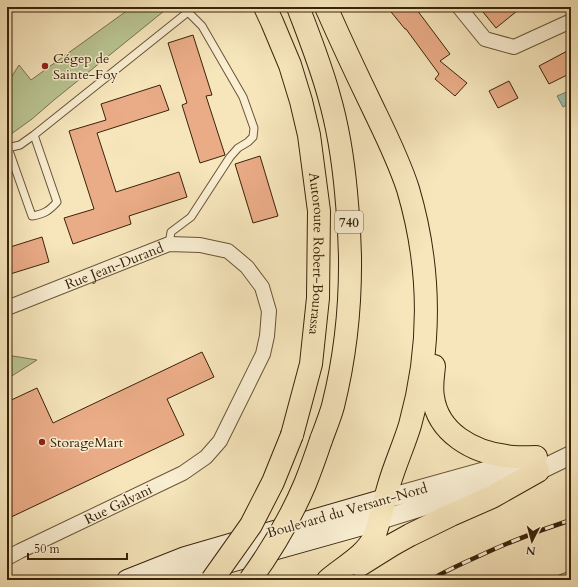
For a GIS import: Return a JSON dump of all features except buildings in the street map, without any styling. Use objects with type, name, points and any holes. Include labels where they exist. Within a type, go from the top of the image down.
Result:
[{"type":"highway","name":"Autoroute Robert-Bourassa","points":[[212,580],[251,525],[272,482],[292,435],[311,364],[318,298],[319,211],[309,135],[290,65],[265,7]]},
{"type":"highway","name":"740","points":[[250,580],[262,564],[305,484],[333,408],[347,337],[351,253],[348,206],[340,141],[329,96],[314,49],[298,7]]},
{"type":"highway","points":[[326,7],[400,166],[414,211],[422,251],[435,297],[435,343],[432,390],[435,407],[442,422],[466,444],[480,450],[514,457],[537,464]]},
{"type":"highway","points":[[328,580],[362,553],[372,542],[410,424],[422,373],[425,343],[426,312],[422,251]]},
{"type":"highway","points":[[340,580],[375,555],[410,535],[492,497],[537,464]]},
{"type":"main road","name":"Boulevard du Versant-Nord","points":[[127,580],[185,557],[382,510]]},
{"type":"main road","name":"Boulevard du Versant-Nord","points":[[174,580],[382,510]]},
{"type":"street","points":[[459,7],[485,39],[514,48],[571,20]]},
{"type":"street","name":"Rue Jean-Durand","points":[[7,308],[169,244],[200,245],[228,251],[247,267],[262,287],[269,311],[267,336],[263,354],[220,441],[206,457]]},
{"type":"street","name":"Boulevard du Versant-Nord","points":[[382,510],[571,454]]},
{"type":"street","name":"Rue Galvani","points":[[7,558],[182,473],[206,457]]},
{"type":"lane","points":[[34,136],[57,202],[42,214],[32,216],[7,148],[20,145],[34,136],[188,12],[202,26],[243,97],[254,128],[253,137],[230,156],[191,217],[171,232],[169,244]]},
{"type":"lane","points":[[557,580],[571,576]]},
{"type":"green space","points":[[132,7],[169,7],[32,119],[7,137],[7,84],[19,65],[31,80]]},
{"type":"green space","points":[[7,355],[37,360],[7,379]]},
{"type":"shaded area","points":[[571,90],[571,103],[563,107],[557,96]]},
{"type":"railway","points":[[430,580],[461,564],[502,546],[571,520]]},
{"type":"place","name":"Cégep de Sainte-Foy","points":[[45,66]]},
{"type":"place","name":"StorageMart","points":[[42,442]]}]
